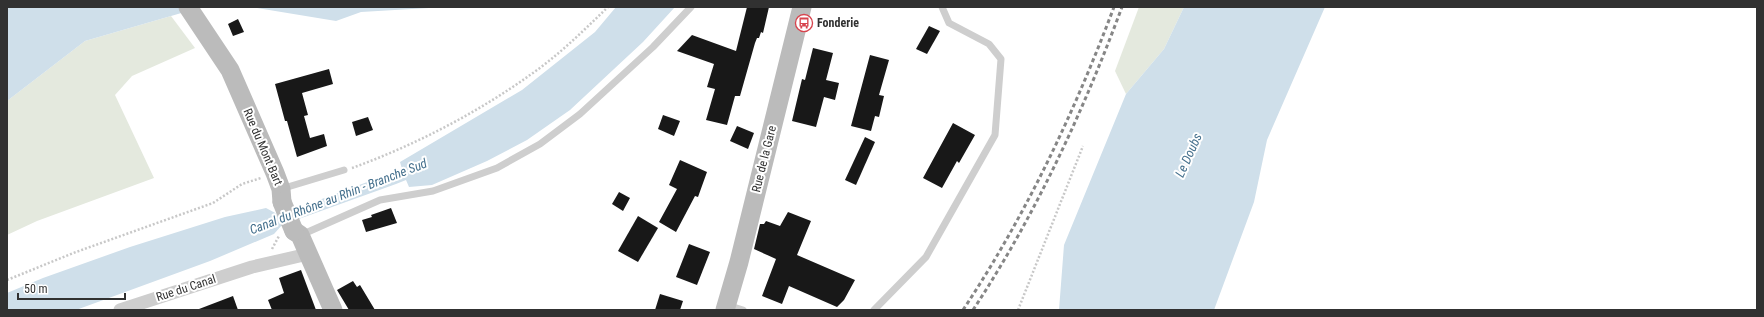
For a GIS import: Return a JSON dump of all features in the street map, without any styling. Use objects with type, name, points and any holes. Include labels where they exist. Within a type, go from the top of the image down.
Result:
[{"type":"main road","name":"Rue du Mont Bart","points":[[188,7],[203,32],[230,70],[297,233],[333,310]]},
{"type":"main road","name":"Rue de la Gare","points":[[731,308],[802,7]]},
{"type":"street","name":"Rue du Canal","points":[[120,310],[252,267],[308,254]]},
{"type":"lane","points":[[297,233],[380,200],[405,194],[432,191],[497,168],[540,144],[580,114],[654,47],[691,7]]},
{"type":"lane","points":[[874,310],[926,257],[995,135],[1001,59],[989,44],[949,23],[942,7]]},
{"type":"lane","points":[[279,188],[344,170]]},
{"type":"path","points":[[344,170],[388,155],[475,111],[531,75],[585,29],[608,7]]},
{"type":"path","points":[[1018,310],[1083,146]]},
{"type":"path","points":[[7,280],[76,252],[213,203],[242,184],[279,188]]},
{"type":"shaded area","points":[[1139,7],[1184,7],[1164,49],[1126,94],[1115,71]]},
{"type":"shaded area","points":[[171,16],[195,48],[132,76],[115,95],[154,178],[37,221],[7,235],[7,101],[85,41]]},
{"type":"water","points":[[7,7],[202,7],[85,41],[7,101]]},
{"type":"water","points":[[251,7],[446,7],[361,12],[336,21]]},
{"type":"water","name":"Canal du Rhône au Rhin - Branche Sud","points":[[616,7],[675,7],[643,42],[570,110],[527,140],[487,161],[432,185],[409,187],[406,180],[282,225],[274,234],[210,261],[76,310],[7,310],[7,293],[43,278],[130,247],[225,217],[266,208],[279,215],[402,169],[400,162],[522,90],[595,32]]},
{"type":"water","name":"Le Doubs","points":[[1184,7],[1325,7],[1267,140],[1254,202],[1214,310],[1059,310],[1064,245],[1126,94],[1164,49]]},
{"type":"building","points":[[747,7],[769,7],[763,33],[761,32],[755,43],[740,96],[735,96],[727,125],[706,120],[715,89],[707,87],[714,64],[677,51],[692,35],[736,51]]},
{"type":"building","points":[[238,19],[244,32],[233,36],[228,24]]},
{"type":"building","points":[[929,26],[940,31],[927,54],[916,49]]},
{"type":"building","points":[[813,48],[833,53],[826,80],[839,83],[835,100],[824,97],[816,127],[792,121],[802,79],[805,80]]},
{"type":"building","points":[[870,55],[889,60],[879,95],[884,96],[879,117],[875,116],[871,131],[851,126]]},
{"type":"building","points":[[329,69],[333,84],[302,93],[308,115],[304,116],[310,138],[324,134],[327,146],[297,157],[275,84]]},
{"type":"building","points":[[663,115],[680,121],[674,136],[658,129]]},
{"type":"building","points":[[368,117],[373,130],[356,136],[352,122]]},
{"type":"building","points":[[953,123],[975,135],[959,163],[957,161],[942,188],[923,178]]},
{"type":"building","points":[[737,126],[754,133],[748,149],[730,141]]},
{"type":"building","points":[[865,137],[875,142],[856,185],[845,180]]},
{"type":"building","points":[[680,160],[707,172],[698,197],[695,196],[676,232],[659,222],[677,189],[669,185]]},
{"type":"building","points":[[619,192],[630,198],[623,211],[612,204]]},
{"type":"building","points":[[391,208],[397,223],[366,232],[362,220]]},
{"type":"building","points":[[788,212],[811,221],[797,255],[855,280],[844,300],[837,307],[789,286],[782,304],[762,296],[776,259],[754,249],[760,224],[764,224],[766,221],[780,226]]},
{"type":"building","points":[[638,216],[658,228],[638,262],[618,251]]},
{"type":"building","points":[[689,244],[710,252],[697,285],[676,277]]},
{"type":"building","points":[[301,270],[316,310],[272,310],[268,300],[284,293],[279,278]]},
{"type":"building","points":[[353,281],[357,287],[360,285],[375,310],[349,310],[337,290]]},
{"type":"building","points":[[660,294],[683,301],[680,310],[655,310]]},
{"type":"building","points":[[233,296],[238,310],[199,310],[199,309]]},
{"type":"railway","points":[[963,310],[1008,237],[1047,163],[1099,47],[1114,7]]},
{"type":"railway","points":[[973,310],[1017,238],[1056,163],[1091,85],[1122,7]]},
{"type":"place","name":"Fonderie","points":[[804,23]]}]
